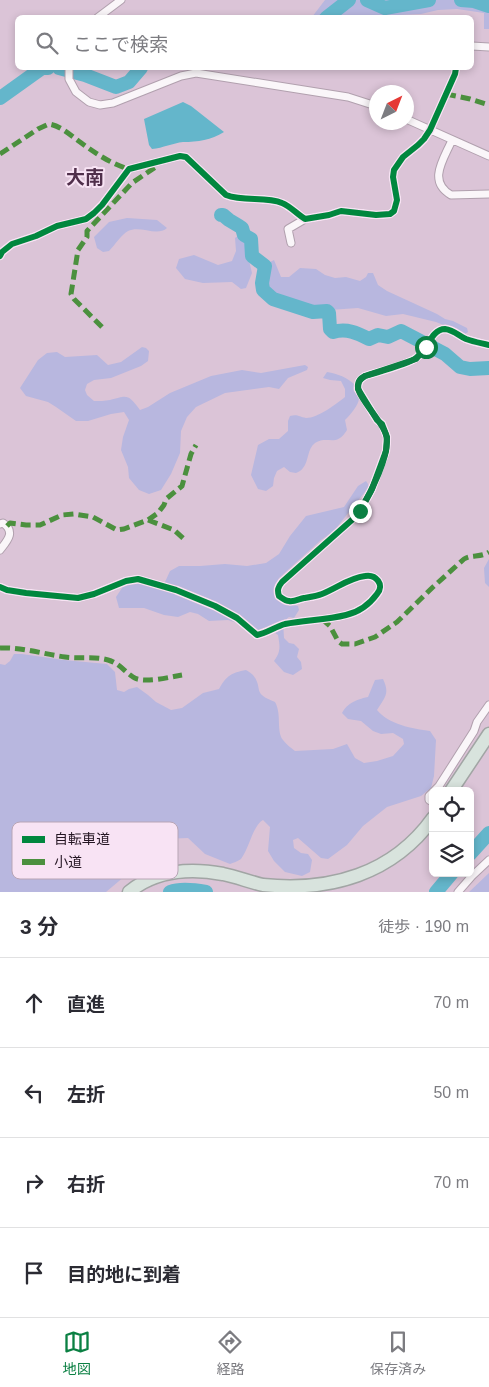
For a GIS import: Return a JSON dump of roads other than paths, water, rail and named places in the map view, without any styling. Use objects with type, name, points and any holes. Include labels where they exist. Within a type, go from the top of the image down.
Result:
[{"type":"highway","points":[[454,787],[489,734]]},
{"type":"highway","points":[[178,871],[197,870],[224,874],[263,885],[298,888],[332,886],[360,877],[380,867],[406,848],[429,822]]},
{"type":"highway","points":[[129,892],[152,879]]},
{"type":"street","points":[[101,15],[120,0]]},
{"type":"street","points":[[474,46],[489,47]]},
{"type":"street","points":[[69,70],[69,79],[76,92],[89,102],[100,105],[113,103],[181,76],[196,73],[348,97],[369,104]]},
{"type":"street","points":[[291,243],[288,229],[305,219],[341,211],[376,215],[390,214],[394,211],[398,200],[393,177],[394,170],[403,157],[418,145],[430,130],[456,70]]},
{"type":"street","points":[[414,123],[489,156]]},
{"type":"street","points":[[452,140],[438,173],[437,180],[441,186],[451,195],[489,194]]},
{"type":"street","points":[[0,256],[12,244],[57,226],[86,218],[94,213],[130,169],[180,156],[186,158],[226,195],[281,202],[305,219]]},
{"type":"street","points":[[0,587],[26,593],[78,598],[94,594],[126,581],[138,579],[176,590],[215,606],[238,618],[257,635],[264,634],[278,626],[358,612],[380,591],[381,586],[378,579],[372,576],[356,578],[322,594],[288,601],[279,596],[278,587],[353,519],[372,490],[386,451],[387,437],[382,424],[358,389],[360,379],[416,359],[439,330],[447,329],[465,338],[489,345]]},
{"type":"street","points":[[0,524],[3,523],[7,526],[10,534],[9,539],[0,550]]},
{"type":"street","points":[[439,787],[489,705]]},
{"type":"street","points":[[458,892],[489,860]]},
{"type":"waterway","points":[[330,15],[349,0]]},
{"type":"waterway","points":[[367,0],[385,8],[429,0]]},
{"type":"waterway","points":[[461,0],[474,1],[489,6]]},
{"type":"waterway","points":[[0,98],[39,70]]},
{"type":"waterway","points":[[66,70],[116,87],[129,82],[139,70]]},
{"type":"waterway","points":[[221,215],[242,228],[244,235],[251,239],[252,256],[265,266],[262,283],[263,290],[273,299],[313,312],[327,311],[329,313],[330,329],[333,332],[347,331],[369,339],[378,335],[388,337],[401,331],[445,354],[460,367],[470,369],[489,368]]},
{"type":"waterway","points":[[474,850],[489,833]]},
{"type":"waterway","points":[[436,892],[449,877]]},
{"type":"waterway","points":[[170,892],[183,890],[206,892]]},
{"type":"district","name":"大南","points":[[85,177]]}]
